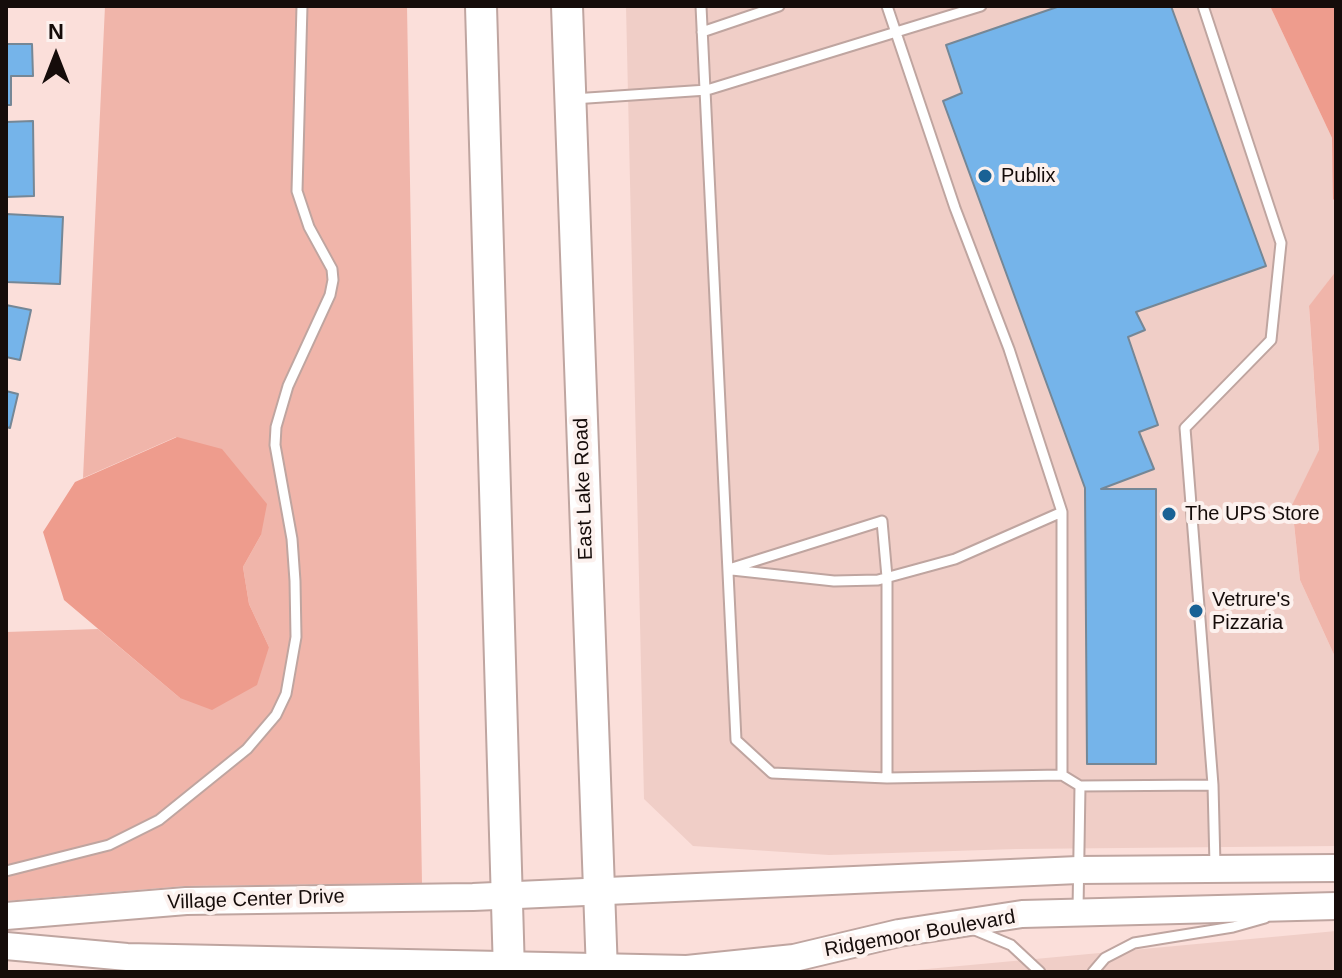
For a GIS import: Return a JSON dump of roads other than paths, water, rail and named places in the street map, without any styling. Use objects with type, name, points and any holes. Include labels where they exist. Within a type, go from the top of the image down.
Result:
[{"type":"main road","points":[[481,6],[509,967]]},
{"type":"main road","name":"East Lake Road","points":[[567,6],[602,969]]},
{"type":"street","points":[[599,891],[1078,870],[1336,868]]},
{"type":"street","name":"Village Center Drive","points":[[6,916],[186,901],[599,891]]},
{"type":"street","name":"Ridgemoor Boulevard","points":[[509,967],[687,969],[741,965],[794,958],[952,924],[1022,914],[1336,906]]},
{"type":"street","points":[[6,946],[127,964],[509,967]]},
{"type":"lane","points":[[6,871],[109,845],[159,820],[247,749],[276,715],[286,694],[296,637],[295,581],[292,539],[275,445],[276,427],[288,386],[330,295],[333,280],[332,269],[309,227],[297,191],[302,6]]},
{"type":"lane","points":[[701,6],[736,740],[772,773],[887,778],[1062,775],[1080,786],[1213,785]]},
{"type":"lane","points":[[702,32],[779,6]]},
{"type":"lane","points":[[887,6],[955,208],[1014,363],[1062,512],[1062,775]]},
{"type":"lane","points":[[570,99],[707,90],[981,6]]},
{"type":"lane","points":[[1203,6],[1281,243],[1271,340],[1185,428],[1213,785],[1215,868]]},
{"type":"lane","points":[[729,569],[834,581],[887,577],[955,559],[1062,512]]},
{"type":"lane","points":[[729,569],[882,521],[887,577],[887,778]]},
{"type":"lane","points":[[1078,913],[1080,786]]},
{"type":"lane","points":[[1093,972],[1105,958],[1134,943],[1233,927],[1299,907]]},
{"type":"lane","points":[[952,924],[1011,945],[1040,972]]},
{"type":"place","name":"Publix","points":[[985,176]]},
{"type":"place","name":"The UPS Store","points":[[1169,514]]},
{"type":"place","name":"Vetrure's Pizzaria","points":[[1196,611]]}]
